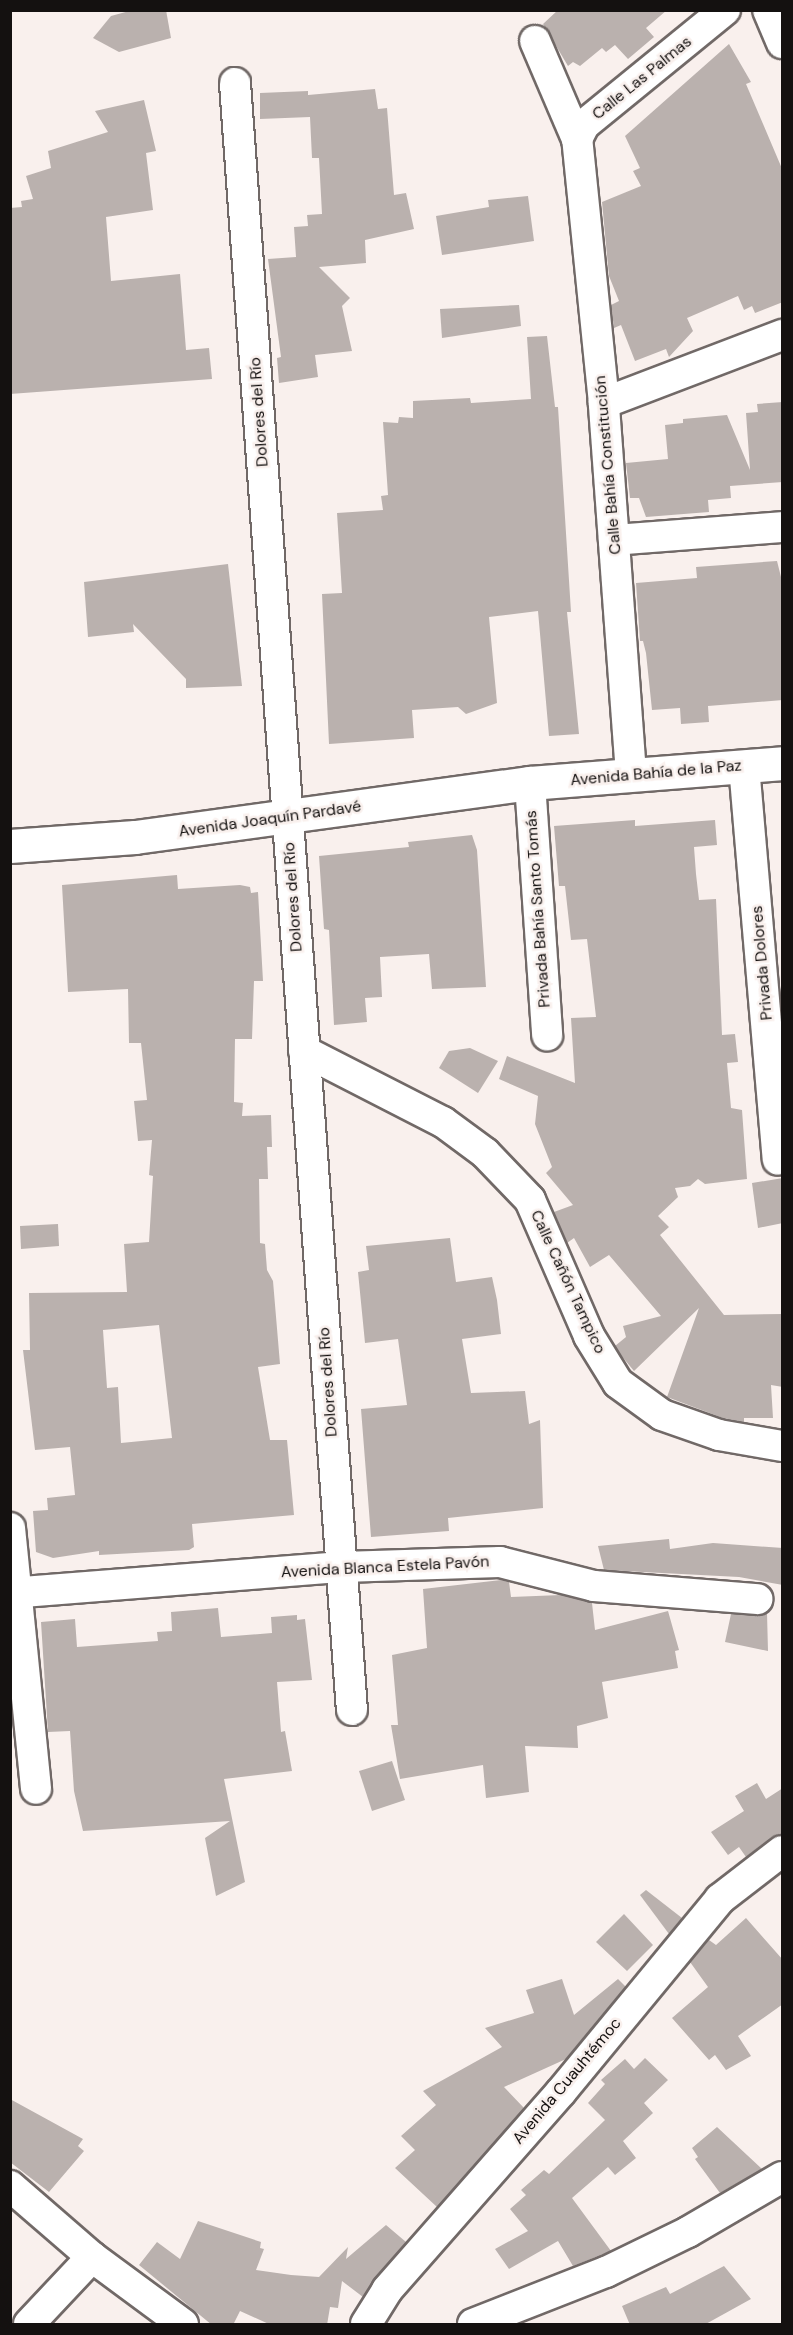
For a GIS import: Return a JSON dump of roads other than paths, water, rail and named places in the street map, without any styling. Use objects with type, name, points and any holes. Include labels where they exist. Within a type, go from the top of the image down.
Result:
[{"type":"main road","name":"Avenida Bahía de la Paz","points":[[530,783],[783,763]]},
{"type":"main road","name":"Avenida Joaquín Pardavé","points":[[10,846],[135,837],[288,818],[530,783]]},
{"type":"street","name":"Calle Las Palmas","points":[[577,147],[584,125],[725,10]]},
{"type":"street","points":[[768,10],[783,43]]},
{"type":"street","name":"Calle Bahía Constitución","points":[[535,41],[577,147],[604,403],[631,774]]},
{"type":"street","name":"Dolores del Río","points":[[235,83],[352,1710]]},
{"type":"street","points":[[604,403],[783,335]]},
{"type":"street","points":[[614,540],[783,527]]},
{"type":"street","name":"Privada Dolores","points":[[744,766],[778,1160]]},
{"type":"street","name":"Privada Bahía Santo Tomás","points":[[530,783],[547,1035]]},
{"type":"street","name":"Calle Cañón Tampico","points":[[304,1051],[443,1122],[485,1153],[530,1200],[589,1336],[618,1383],[662,1415],[719,1435],[783,1446]]},
{"type":"street","points":[[10,1528],[13,1593],[36,1789]]},
{"type":"street","name":"Avenida Blanca Estela Pavón","points":[[13,1593],[342,1567],[500,1562],[594,1586],[757,1599]]},
{"type":"street","name":"Avenida Cuauhtémoc","points":[[366,2325],[387,2290],[561,2092],[720,1899],[783,1851]]},
{"type":"street","points":[[473,2325],[606,2272],[688,2232],[783,2177]]},
{"type":"street","points":[[10,2186],[92,2257],[183,2325]]},
{"type":"street","points":[[26,2324],[92,2257]]}]
